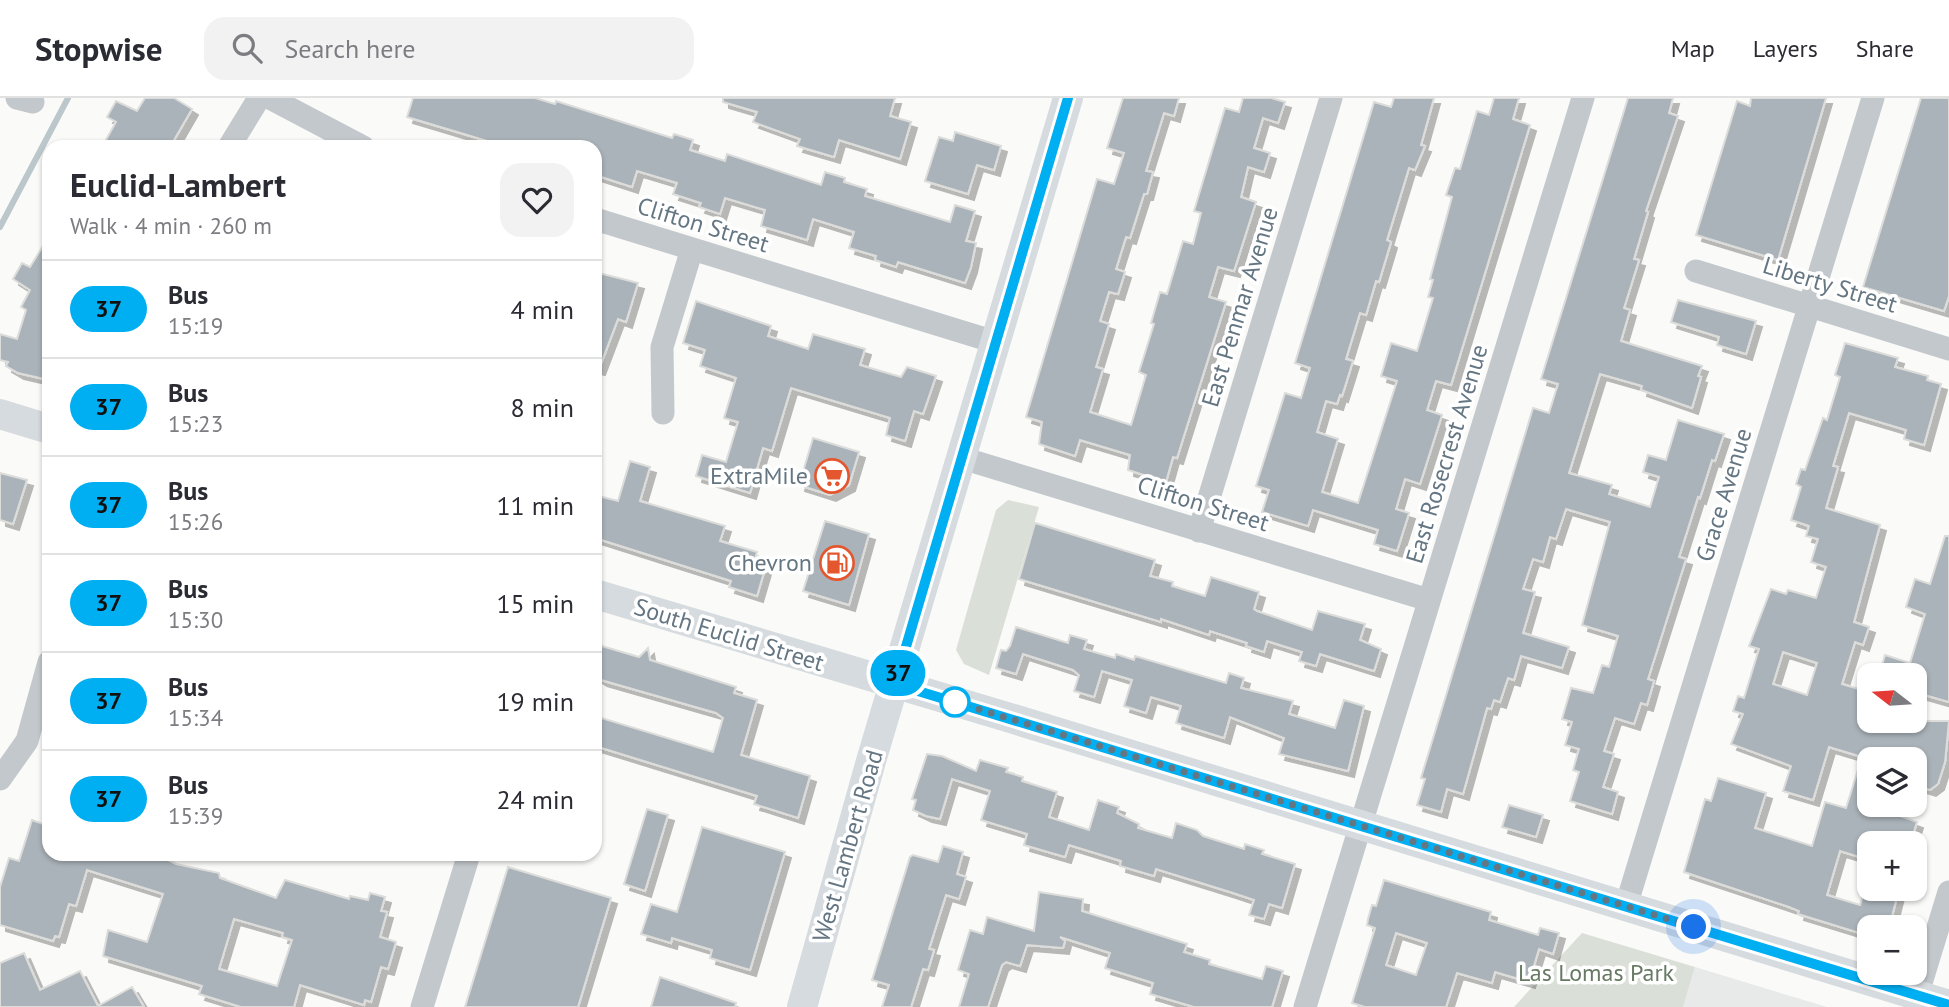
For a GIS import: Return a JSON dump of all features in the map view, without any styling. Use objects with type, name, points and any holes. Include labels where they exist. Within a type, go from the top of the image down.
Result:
[{"type":"main road","name":"West Lambert Road","points":[[802,1007],[1068,98]]},
{"type":"main road","points":[[0,414],[42,427]]},
{"type":"main road","name":"South Euclid Street","points":[[602,596],[1949,1005]]},
{"type":"street","points":[[233,140],[259,98]]},
{"type":"street","points":[[271,98],[350,140]]},
{"type":"street","name":"East Penmar Avenue","points":[[1199,531],[1331,98]]},
{"type":"street","name":"East Rosecrest Avenue","points":[[1305,1007],[1583,98]]},
{"type":"street","name":"Grace Avenue","points":[[1626,906],[1873,98]]},
{"type":"street","name":"Clifton Street","points":[[602,221],[995,342]]},
{"type":"street","points":[[663,413],[662,347],[692,249]]},
{"type":"street","name":"Liberty Street","points":[[1696,271],[1949,349]]},
{"type":"street","name":"Clifton Street","points":[[962,458],[1429,600]]},
{"type":"street","points":[[0,779],[27,741],[42,688]]},
{"type":"street","points":[[422,1007],[467,861]]},
{"type":"street","points":[[1917,996],[1949,892]]},
{"type":"shaded area","points":[[1695,967],[1827,1007],[1683,1007]]},
{"type":"green space","points":[[1008,500],[1039,507],[989,675],[964,664],[956,650],[996,510]]},
{"type":"green space","name":"Las Lomas Park","points":[[1582,933],[1695,967],[1683,1007],[1514,1007]]},
{"type":"building","points":[[145,98],[174,98],[192,109],[174,140],[106,140],[116,122],[107,117],[116,101],[137,111]]},
{"type":"building","points":[[413,98],[535,98],[555,104],[556,101],[672,138],[674,134],[693,140],[690,150],[725,161],[727,154],[821,185],[825,172],[845,178],[844,182],[867,189],[865,196],[950,222],[955,205],[975,211],[966,241],[976,243],[971,267],[965,283],[898,262],[896,267],[875,260],[876,256],[849,248],[854,232],[813,219],[807,240],[761,226],[765,210],[725,198],[720,214],[699,207],[701,203],[673,194],[677,183],[637,171],[632,187],[602,177],[602,140],[484,140],[407,117]]},
{"type":"building","points":[[723,98],[895,98],[890,116],[911,122],[900,159],[839,140],[834,157],[797,146],[800,139],[753,122],[757,112],[723,102]]},
{"type":"building","points":[[1123,98],[1179,98],[1174,116],[1164,113],[1146,171],[1153,172],[1147,194],[1144,194],[1130,238],[1126,237],[1116,269],[1125,272],[1118,294],[1109,292],[1100,321],[1109,324],[1096,367],[1103,369],[1090,412],[1131,425],[1146,375],[1139,372],[1154,324],[1151,323],[1160,292],[1167,294],[1183,241],[1193,244],[1201,213],[1194,211],[1225,108],[1239,112],[1243,98],[1271,98],[1285,102],[1278,123],[1263,118],[1254,148],[1270,153],[1264,172],[1248,167],[1241,197],[1256,202],[1234,271],[1218,267],[1209,297],[1226,302],[1177,458],[1173,457],[1166,482],[1128,470],[1130,455],[1080,440],[1075,456],[1039,444],[1042,422],[1026,417],[1097,179],[1114,184],[1124,153],[1107,148]]},
{"type":"building","points":[[1394,98],[1434,98],[1421,145],[1425,146],[1415,170],[1409,168],[1387,240],[1391,242],[1379,282],[1376,281],[1366,315],[1360,313],[1346,359],[1353,361],[1342,396],[1340,395],[1337,404],[1326,401],[1317,432],[1338,439],[1322,492],[1358,503],[1397,381],[1381,376],[1391,343],[1417,351],[1433,298],[1428,297],[1433,280],[1430,279],[1452,197],[1446,195],[1455,168],[1460,169],[1477,111],[1489,115],[1494,98],[1519,98],[1513,119],[1530,125],[1451,385],[1436,381],[1427,410],[1442,415],[1420,484],[1405,479],[1396,509],[1409,513],[1397,551],[1374,544],[1378,530],[1313,510],[1308,526],[1262,512],[1269,490],[1256,486],[1285,393],[1301,398],[1310,368],[1295,363],[1374,102],[1391,107]]},
{"type":"building","points":[[1628,98],[1673,98],[1669,113],[1678,116],[1646,211],[1648,212],[1634,259],[1639,260],[1624,308],[1630,310],[1621,341],[1702,366],[1698,376],[1701,377],[1692,408],[1641,390],[1642,386],[1600,374],[1569,473],[1612,485],[1609,494],[1650,507],[1659,477],[1643,472],[1648,455],[1666,460],[1678,420],[1724,434],[1715,461],[1712,460],[1700,498],[1698,497],[1679,557],[1686,559],[1648,679],[1654,681],[1647,705],[1641,703],[1634,724],[1615,718],[1604,751],[1614,754],[1603,787],[1618,792],[1612,814],[1570,801],[1579,772],[1573,770],[1579,749],[1565,745],[1572,722],[1562,719],[1571,688],[1593,693],[1602,665],[1609,667],[1618,636],[1582,625],[1610,522],[1566,509],[1556,539],[1550,537],[1543,562],[1533,559],[1523,589],[1535,592],[1523,633],[1569,647],[1562,668],[1521,656],[1514,680],[1508,678],[1500,702],[1494,700],[1491,709],[1487,708],[1463,794],[1447,789],[1441,812],[1417,805],[1425,779],[1421,778],[1533,408],[1549,413],[1558,384],[1541,379]]},
{"type":"building","points":[[1751,98],[1826,98],[1778,260],[1696,235],[1737,101],[1750,106]]},
{"type":"building","points":[[1921,98],[1949,98],[1949,296],[1944,311],[1863,287]]},
{"type":"building","points":[[955,132],[1001,146],[994,170],[977,165],[968,194],[925,181],[939,137],[953,141]]},
{"type":"building","points":[[42,247],[42,379],[18,373],[6,366],[8,362],[0,360],[0,334],[17,339],[26,310],[21,307],[30,290],[13,279],[22,263],[30,267]]},
{"type":"building","points":[[602,274],[638,283],[626,322],[618,319],[602,361]]},
{"type":"building","points":[[1678,300],[1756,321],[1746,354],[1717,345],[1719,337],[1671,322]]},
{"type":"building","points":[[696,301],[771,326],[768,336],[808,349],[813,334],[865,349],[860,365],[901,377],[907,367],[936,376],[923,414],[914,411],[905,441],[886,435],[890,418],[791,388],[772,451],[763,448],[750,493],[696,476],[702,455],[726,462],[738,422],[724,418],[736,378],[700,366],[705,350],[683,343]]},
{"type":"building","points":[[1845,343],[1898,358],[1895,367],[1928,376],[1927,380],[1941,384],[1924,445],[1904,439],[1906,430],[1849,413],[1833,466],[1838,467],[1826,508],[1880,525],[1854,622],[1869,627],[1863,645],[1855,642],[1842,684],[1857,688],[1857,733],[1927,733],[1927,721],[1949,721],[1945,762],[1938,784],[1930,790],[1927,789],[1927,747],[1857,747],[1857,755],[1829,747],[1813,800],[1783,791],[1791,766],[1731,744],[1743,714],[1733,711],[1738,696],[1744,698],[1759,649],[1749,646],[1771,589],[1786,594],[1788,590],[1816,598],[1826,567],[1811,562],[1818,539],[1806,536],[1809,526],[1791,520],[1801,487],[1796,484],[1801,469],[1805,470],[1823,418],[1827,420],[1840,377],[1835,375]],"holes":[[[1783,652],[1817,663],[1807,695],[1773,684]]]},
{"type":"building","points":[[813,438],[859,452],[849,485],[830,495],[799,485]]},
{"type":"building","points":[[630,461],[650,467],[640,501],[725,526],[720,541],[757,552],[755,559],[767,562],[757,596],[729,587],[731,581],[602,540],[602,497],[618,501]]},
{"type":"building","points":[[0,473],[27,480],[13,524],[0,520]]},
{"type":"building","name":"Chevron","points":[[825,521],[869,534],[849,605],[803,591]]},
{"type":"building","points":[[1035,523],[1155,560],[1150,576],[1173,582],[1172,586],[1205,596],[1211,577],[1259,592],[1254,609],[1312,630],[1318,611],[1365,624],[1360,640],[1381,649],[1374,671],[1320,654],[1316,666],[1299,661],[1302,652],[1267,641],[1264,652],[1246,646],[1247,643],[1210,631],[1209,635],[1161,619],[1161,622],[1019,579]]},
{"type":"building","points":[[1945,536],[1949,536],[1949,702],[1927,696],[1927,663],[1910,663],[1925,614],[1906,607],[1915,579],[1930,584]]},
{"type":"building","points":[[1016,627],[1068,643],[1070,635],[1087,640],[1084,649],[1115,658],[1116,654],[1134,660],[1135,656],[1226,683],[1229,673],[1244,678],[1241,688],[1293,701],[1289,714],[1335,728],[1344,700],[1364,706],[1348,771],[1279,754],[1284,738],[1230,717],[1224,738],[1176,723],[1181,706],[1151,697],[1146,713],[1124,706],[1132,680],[1102,671],[1094,697],[1074,691],[1079,675],[1073,670],[1023,654],[1016,674],[996,668],[1001,650],[1006,651],[1010,646]]},
{"type":"building","points":[[602,646],[639,657],[648,648],[650,660],[736,687],[734,693],[757,700],[741,755],[810,776],[798,818],[754,804],[757,796],[602,748],[602,718],[713,752],[723,718],[716,713],[602,680]]},
{"type":"building","points":[[1885,655],[1910,663],[1883,663]]},
{"type":"building","points":[[927,754],[942,756],[976,771],[980,760],[1008,768],[1006,772],[1023,777],[1022,781],[1057,792],[1049,817],[1089,830],[1098,800],[1119,807],[1117,813],[1139,824],[1138,828],[1172,838],[1176,823],[1197,830],[1203,836],[1244,849],[1245,844],[1264,850],[1262,854],[1295,864],[1282,908],[1269,904],[1264,919],[1249,915],[1254,900],[1156,869],[1154,876],[1120,866],[1121,861],[1069,845],[1065,857],[1024,845],[1027,834],[981,820],[990,791],[952,779],[940,819],[926,816],[913,810],[916,800],[912,799]]},
{"type":"building","points":[[1857,773],[1857,817],[1903,817],[1917,822],[1914,831],[1857,831],[1857,856],[1840,851],[1827,895],[1860,905],[1861,901],[1896,901],[1892,915],[1857,915],[1857,932],[1798,914],[1799,911],[1789,907],[1684,872],[1705,799],[1711,801],[1718,778],[1766,793],[1755,828],[1812,846],[1825,802],[1846,808]]},
{"type":"building","points":[[1509,805],[1543,815],[1536,837],[1502,827]]},
{"type":"building","points":[[647,809],[668,815],[645,891],[624,884]]},
{"type":"building","points":[[32,820],[42,824],[42,861],[170,861],[219,873],[220,878],[276,898],[285,880],[349,899],[350,896],[368,900],[370,893],[385,897],[381,911],[387,912],[380,937],[396,942],[388,969],[381,967],[371,1002],[365,1000],[364,1005],[300,985],[294,1007],[241,1007],[199,994],[202,986],[103,956],[108,930],[147,942],[163,894],[87,870],[76,906],[69,904],[59,937],[55,936],[53,941],[0,925],[0,887],[9,858],[19,861]],"holes":[[[234,919],[283,933],[282,937],[292,940],[277,986],[219,969]]]},
{"type":"building","points":[[702,827],[785,852],[750,970],[710,958],[712,950],[672,938],[671,943],[641,934],[651,904],[677,912]]},
{"type":"building","points":[[943,846],[963,852],[957,874],[966,877],[959,899],[946,895],[929,949],[934,950],[928,970],[923,969],[911,1007],[882,1007],[889,985],[872,980],[910,857],[913,855],[938,862]]},
{"type":"building","points":[[508,867],[611,898],[578,1007],[465,1007]]},
{"type":"building","points":[[1384,880],[1491,912],[1489,920],[1538,935],[1540,928],[1559,933],[1553,954],[1539,949],[1529,982],[1495,972],[1492,983],[1457,973],[1446,1007],[1365,1007],[1352,1003],[1375,928],[1367,925],[1368,919],[1372,905],[1376,906]],"holes":[[[1396,933],[1427,943],[1416,975],[1386,965]]]},
{"type":"building","points":[[1039,892],[1083,899],[1082,911],[1187,944],[1184,952],[1210,960],[1209,964],[1262,979],[1266,966],[1283,971],[1272,1007],[1194,1007],[1150,994],[1153,983],[1105,968],[1110,953],[1060,937],[1065,941],[1063,948],[1027,945],[1020,966],[1006,962],[1002,965],[988,1007],[959,1007],[969,974],[958,970],[970,930],[983,934],[987,917],[1034,931]]},
{"type":"building","points":[[24,953],[40,990],[80,971],[98,1006],[132,987],[144,1007],[0,1007],[0,963]]},
{"type":"building","points":[[660,977],[736,1003],[735,1007],[651,1007]]},
{"type":"waterway","points":[[46,140],[68,98]]},
{"type":"waterway","points":[[0,227],[42,147]]},
{"type":"bus line","name":"37","points":[[1068,98],[895,684],[1949,1005]]},
{"type":"place","name":"ExtraMile","points":[[832,476]]},
{"type":"place","name":"Chevron","points":[[837,563]]},
{"type":"route","points":[[955,702],[1694,927]]}]
